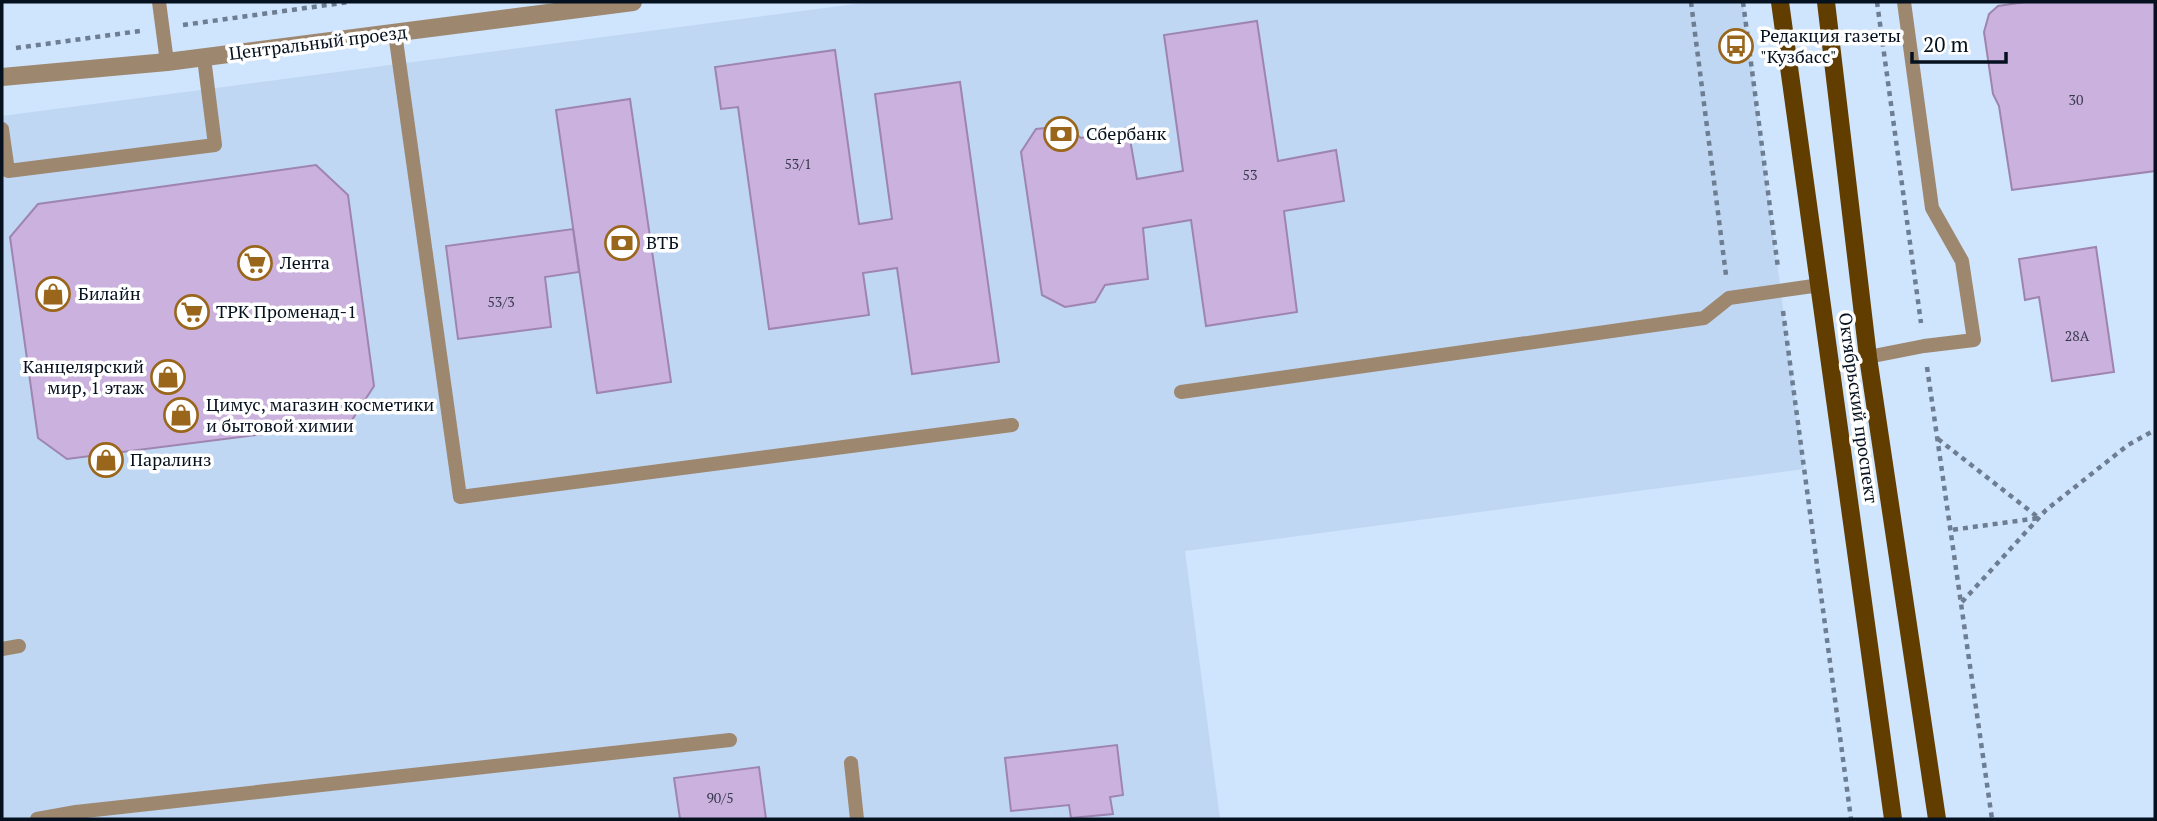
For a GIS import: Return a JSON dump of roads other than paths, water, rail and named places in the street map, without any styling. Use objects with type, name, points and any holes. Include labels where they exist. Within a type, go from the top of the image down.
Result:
[{"type":"main road","name":"Октябрьский проспект","points":[[1780,2],[1893,819]]},
{"type":"main road","name":"Октябрьский проспект","points":[[1826,2],[1868,357],[1937,819]]},
{"type":"street","name":"Центральный проезд","points":[[2,76],[204,58],[634,2]]},
{"type":"lane","points":[[159,2],[167,62]]},
{"type":"lane","points":[[1868,357],[1974,340],[1962,261],[1932,208],[1905,2]]},
{"type":"lane","points":[[395,33],[460,497],[1013,425]]},
{"type":"lane","points":[[2,129],[8,171],[215,145],[204,58]]},
{"type":"lane","points":[[1181,392],[1704,318],[1729,298],[1819,285]]},
{"type":"lane","points":[[2,649],[19,646]]},
{"type":"lane","points":[[37,819],[730,740]]},
{"type":"lane","points":[[851,764],[857,819]]},
{"type":"place","name":"Редакция газеты \"Кузбасс\"","points":[[1736,46]]},
{"type":"place","name":"Сбербанк","points":[[1061,134]]},
{"type":"place","name":"ВТБ","points":[[622,243]]},
{"type":"place","name":"Лента","points":[[255,263]]},
{"type":"place","name":"Билайн","points":[[53,294]]},
{"type":"place","name":"ТРК Променад-1","points":[[192,312]]},
{"type":"place","name":"Канцелярский мир, 1 этаж","points":[[168,377]]},
{"type":"place","name":"Цимус, магазин косметики и бытовой химии","points":[[181,415]]},
{"type":"place","name":"Паралинз","points":[[106,460]]}]
